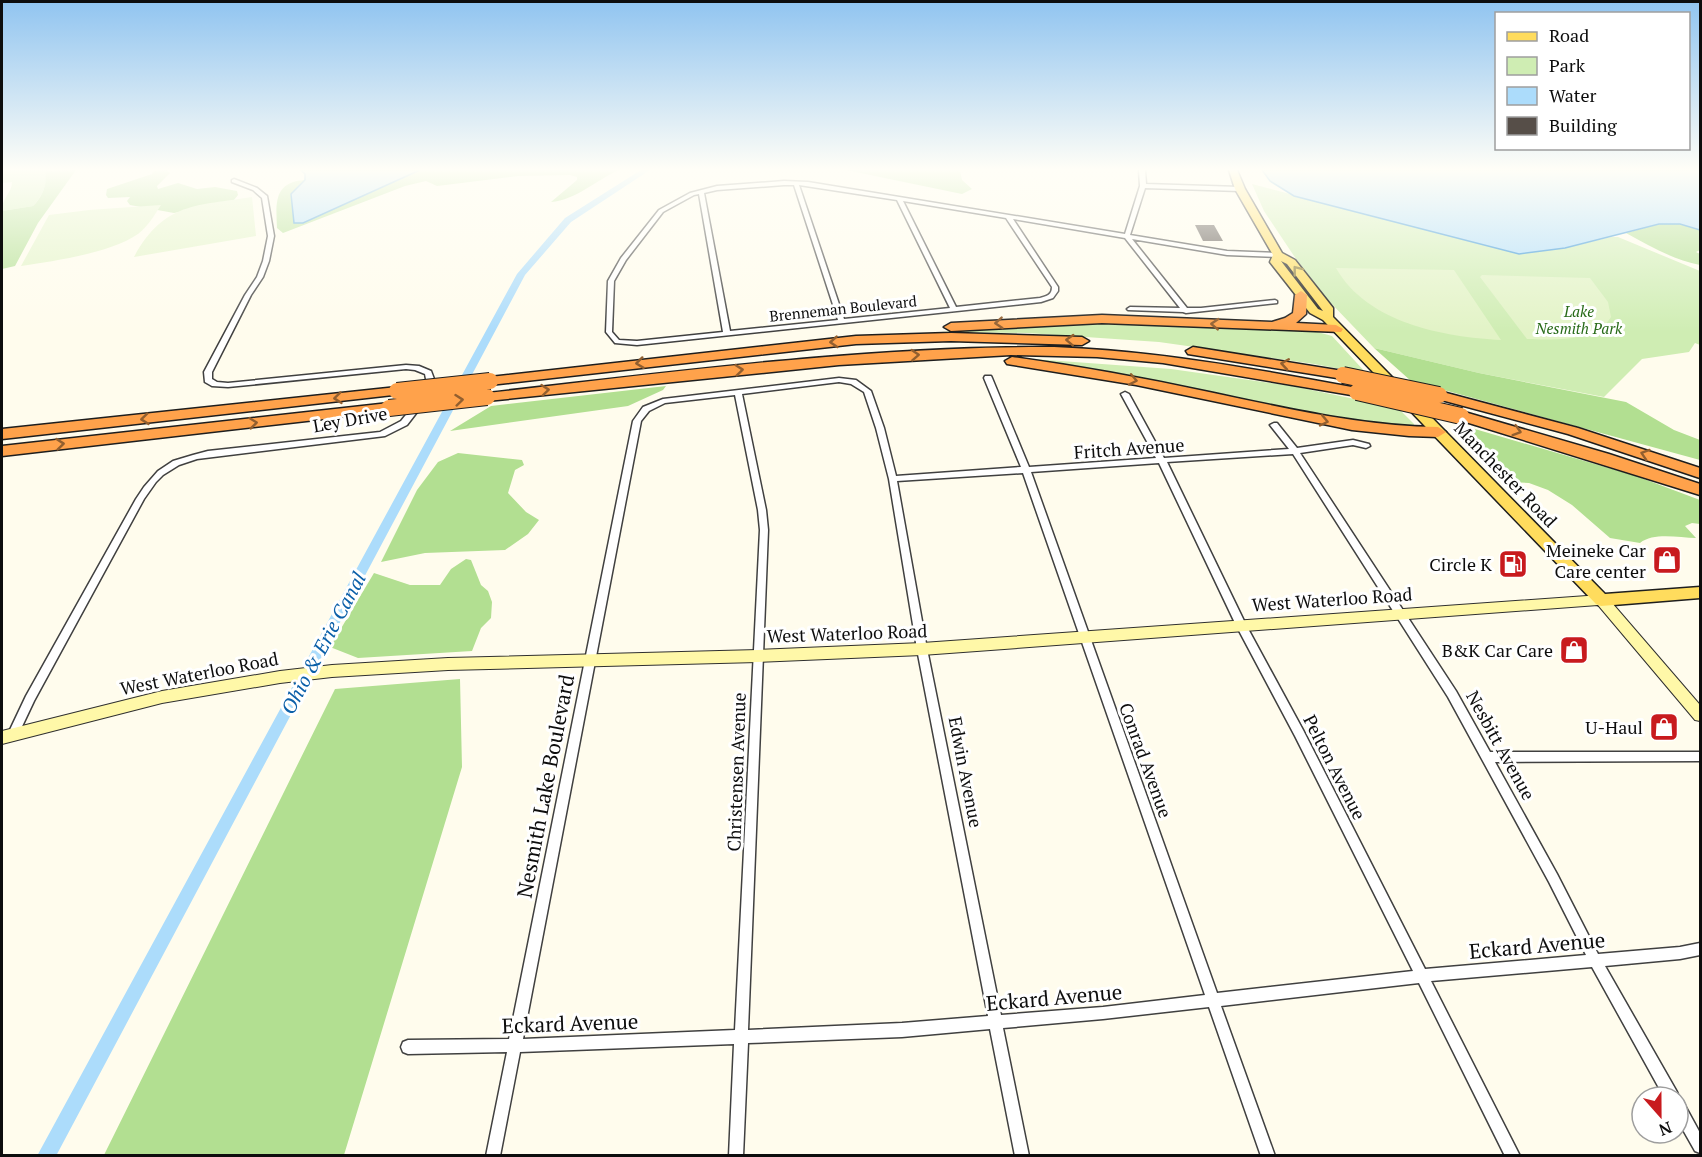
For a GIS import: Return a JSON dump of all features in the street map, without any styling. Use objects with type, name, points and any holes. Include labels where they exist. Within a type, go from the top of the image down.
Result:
[{"type":"highway","points":[[1269,326],[1290,321],[1299,314],[1301,295]]},
{"type":"highway","points":[[2,434],[856,340],[945,328],[1035,321],[1115,320],[1336,329]]},
{"type":"highway","points":[[856,340],[1002,337],[1091,341],[1238,356],[1439,395],[1573,431],[1701,473]]},
{"type":"highway","points":[[950,353],[1115,377],[1366,429],[1394,433],[1438,432]]},
{"type":"highway","points":[[2,451],[851,359],[950,353],[1098,353],[1198,363],[1358,392],[1461,416],[1701,490]]},
{"type":"main road","name":"Manchester Road","points":[[1260,224],[1278,255],[1291,262],[1329,310],[1327,318]]},
{"type":"main road","name":"Manchester Road","points":[[1278,255],[1275,262],[1314,311],[1327,318],[1601,600],[1701,715]]},
{"type":"main road","name":"West Waterloo Road","points":[[7,736],[162,697],[280,677],[332,671],[448,664],[758,656],[922,649],[1701,593]]},
{"type":"street","name":"Ley Drive","points":[[7,736],[154,477],[176,463],[208,454],[389,432],[414,414],[430,382],[430,376],[423,370],[406,367],[228,385],[215,384],[208,380],[208,372],[249,293],[260,277],[271,236],[269,224]]},
{"type":"street","name":"Brenneman Boulevard","points":[[650,224],[623,259],[612,278],[609,332],[617,342],[637,343],[728,334],[954,310],[1051,297],[1056,291],[1055,287],[1013,224]]},
{"type":"street","points":[[707,224],[728,334]]},
{"type":"street","points":[[810,224],[842,322]]},
{"type":"street","points":[[911,224],[954,310]]},
{"type":"street","points":[[1046,224],[1227,253],[1278,255]]},
{"type":"street","points":[[1126,237],[1130,224]]},
{"type":"street","points":[[1126,237],[1186,311]]},
{"type":"street","points":[[1131,309],[1186,311],[1275,302]]},
{"type":"street","name":"Conrad Avenue","points":[[988,378],[1026,470],[1069,589],[1083,637],[1268,1155]]},
{"type":"street","name":"Edwin Avenue","points":[[738,392],[839,380],[858,384],[864,388],[868,396],[893,479],[922,649],[943,745],[1022,1155]]},
{"type":"street","name":"Nesmith Lake Boulevard","points":[[493,1155],[636,425],[646,409],[663,401],[738,392]]},
{"type":"street","name":"Christensen Avenue","points":[[736,1155],[763,520],[738,392]]},
{"type":"street","name":"Pelton Avenue","points":[[1125,394],[1162,461],[1241,625],[1299,733],[1420,976],[1513,1155]]},
{"type":"street","name":"Nesbitt Avenue","points":[[1274,425],[1295,451],[1452,694],[1553,878],[1594,959],[1665,1085]]},
{"type":"street","name":"Fritch Avenue","points":[[893,479],[1295,451],[1353,442],[1366,446]]},
{"type":"street","points":[[1486,757],[1701,756]]},
{"type":"street","name":"Eckard Avenue","points":[[408,1047],[902,1030],[996,1023],[1103,1013],[1420,976],[1680,953],[1701,949]]},
{"type":"street","points":[[1690,1127],[1701,1146]]},
{"type":"green space","points":[[2,224],[37,224],[15,266],[2,269]]},
{"type":"green space","points":[[44,224],[148,224],[127,241],[98,251],[21,266]]},
{"type":"green space","points":[[160,224],[255,224],[256,236],[134,257],[145,239]]},
{"type":"green space","points":[[277,224],[306,224],[283,233],[277,228]]},
{"type":"green space","name":"Lake Nesmith Park","points":[[1273,224],[1405,224],[1519,254],[1565,248],[1618,237],[1700,271],[1700,345],[1695,343],[1689,352],[1642,359],[1604,397],[1479,373],[1374,348],[1327,299]]},
{"type":"green space","points":[[1659,224],[1680,224],[1700,230],[1700,250],[1696,252],[1700,254],[1700,265],[1671,256],[1626,233]]},
{"type":"green space","points":[[1336,268],[1454,270],[1501,340],[1456,335],[1409,324],[1367,302],[1350,287]]},
{"type":"green space","points":[[1482,275],[1590,278],[1608,302],[1611,317],[1604,325],[1585,335],[1549,340],[1527,339],[1480,277]]},
{"type":"green space","points":[[1105,323],[1314,331],[1332,336],[1367,374],[1314,364],[1159,342],[1027,333],[941,332],[1035,324]]},
{"type":"green space","points":[[1374,348],[1479,373],[1626,402],[1674,430],[1700,440],[1700,460],[1411,381]]},
{"type":"green space","points":[[1033,359],[1171,369],[1292,386],[1398,408],[1414,424],[1415,428],[1347,422],[1190,388]]},
{"type":"green space","points":[[666,386],[663,390],[628,406],[450,431],[491,406]]},
{"type":"green space","points":[[1468,427],[1636,476],[1700,500],[1700,524],[1692,523],[1685,526],[1696,538],[1667,536],[1652,538],[1640,543],[1610,538],[1572,505],[1548,490],[1529,483],[1509,482],[1454,431]]},
{"type":"green space","points":[[458,453],[522,460],[524,465],[515,470],[508,493],[526,512],[539,520],[528,534],[505,550],[425,553],[381,562],[417,490],[438,462]]},
{"type":"green space","points":[[466,559],[471,560],[481,585],[488,591],[492,602],[491,618],[481,628],[472,651],[358,658],[330,647],[374,573],[410,585],[440,585],[451,569]]},
{"type":"green space","points":[[460,679],[462,767],[344,1155],[104,1155],[335,689]]},
{"type":"water","points":[[1403,224],[1700,224],[1700,230],[1680,224],[1659,224],[1565,248],[1519,254]]},
{"type":"building","points":[[1195,225],[1214,225],[1223,241],[1203,241]]},
{"type":"waterway","name":"Ohio & Erie Canal","points":[[46,1156],[521,274],[565,224]]},
{"type":"place","name":"Meineke Car Care center","points":[[1667,560]]},
{"type":"place","name":"Circle K","points":[[1513,564]]},
{"type":"place","name":"B&K Car Care","points":[[1574,650]]},
{"type":"place","name":"U-Haul","points":[[1664,727]]}]
